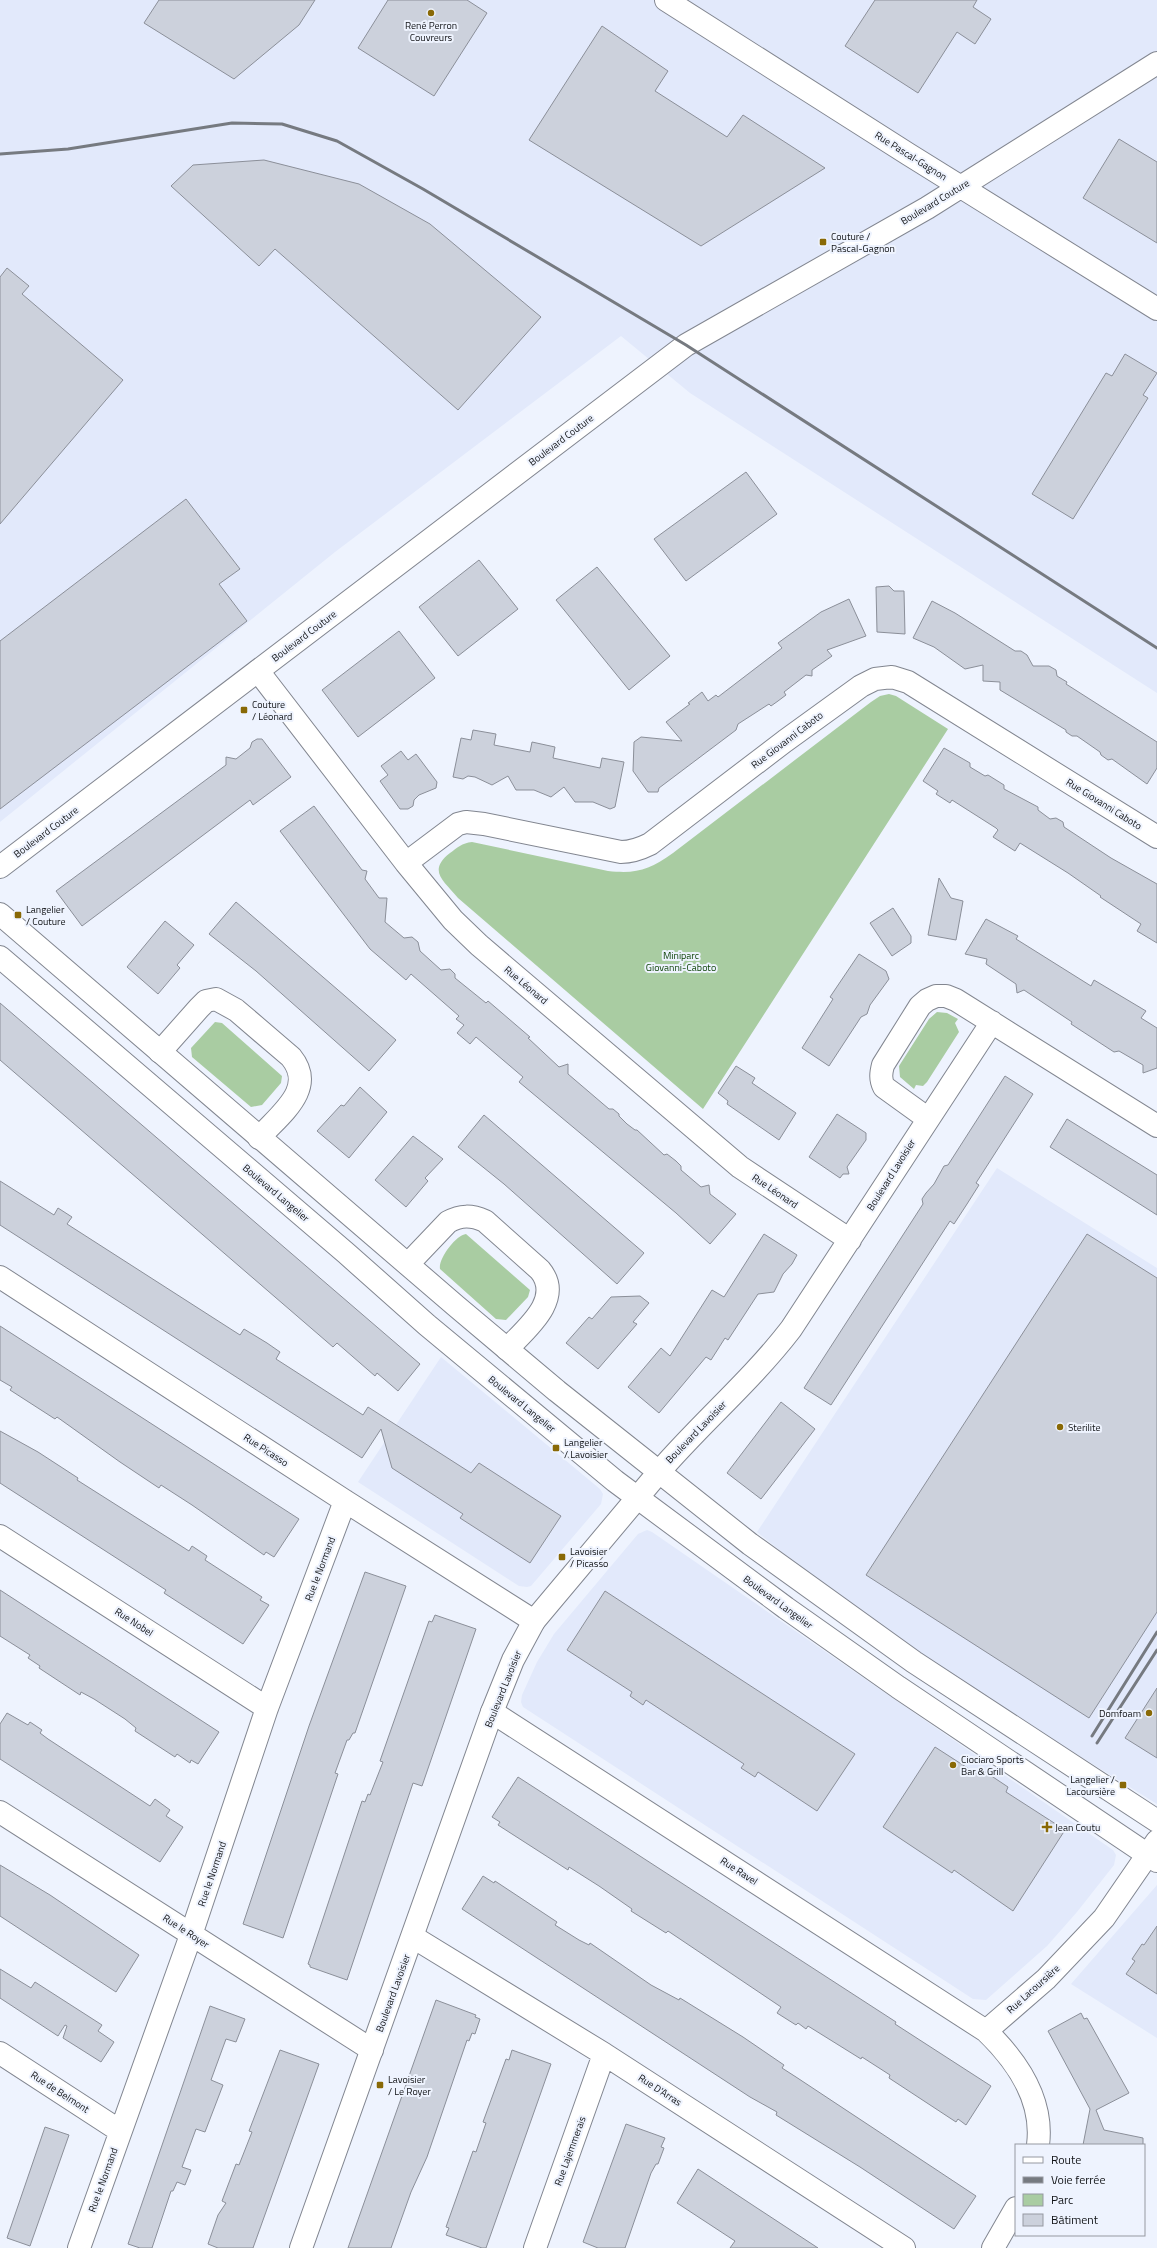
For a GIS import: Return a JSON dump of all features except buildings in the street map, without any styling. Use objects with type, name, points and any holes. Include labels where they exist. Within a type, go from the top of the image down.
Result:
[{"type":"street","name":"Rue Pascal-Gagnon","points":[[666,0],[1157,309]]},
{"type":"street","name":"Boulevard Couture","points":[[0,867],[686,345],[962,187],[1157,63]]},
{"type":"street","name":"Rue Léonard","points":[[258,671],[406,863],[453,920],[480,945],[724,1154],[757,1179],[850,1240]]},
{"type":"street","name":"Rue Giovanni Caboto","points":[[406,863],[451,828],[466,822],[484,824],[621,852],[632,852],[642,849],[785,741],[861,686],[875,679],[892,677],[908,682],[1157,837]]},
{"type":"street","points":[[0,914],[507,1349],[658,1472],[770,1559],[908,1658],[1157,1821]]},
{"type":"street","name":"Boulevard Langelier","points":[[0,958],[340,1248],[433,1330],[637,1498],[786,1608],[902,1690],[1154,1852]]},
{"type":"street","points":[[927,1118],[889,1092],[881,1080],[883,1065],[920,1006],[927,1000],[936,996],[946,996],[992,1022],[1157,1126]]},
{"type":"street","points":[[160,1052],[206,1001],[216,999],[236,1010],[291,1057],[298,1066],[301,1076],[297,1096],[260,1138]]},
{"type":"street","name":"Boulevard Lavoisier","points":[[301,2248],[492,1712],[513,1660],[534,1621],[658,1472],[699,1427],[770,1356],[850,1240],[927,1118],[992,1022]]},
{"type":"street","points":[[408,1264],[452,1220],[465,1216],[475,1217],[485,1221],[540,1270],[547,1278],[549,1289],[542,1310],[507,1349]]},
{"type":"street","name":"Rue Picasso","points":[[0,1277],[345,1501],[534,1621]]},
{"type":"street","name":"Rue le Normand","points":[[79,2248],[191,1935],[267,1708],[345,1501]]},
{"type":"street","name":"Rue Nobel","points":[[0,1536],[267,1708]]},
{"type":"street","name":"Rue Ravel","points":[[492,1712],[986,2031]]},
{"type":"street","name":"Rue le Royer","points":[[0,1812],[372,2050]]},
{"type":"street","name":"Rue Lacoursière","points":[[986,2031],[1046,1979],[1104,1918],[1154,1852]]},
{"type":"street","name":"Rue D'Arras","points":[[413,1937],[438,1950],[604,2054],[904,2248]]},
{"type":"street","points":[[986,2031],[1008,2052],[1023,2076],[1034,2099],[1040,2130],[1038,2144]]},
{"type":"street","name":"Rue de Belmont","points":[[0,2053],[120,2131]]},
{"type":"street","name":"Rue Lajemmerais","points":[[535,2248],[604,2054]]},
{"type":"street","points":[[993,2248],[1015,2210]]},
{"type":"shaded area","points":[[0,0],[1157,0],[1157,693],[690,393],[621,336],[335,552],[0,822]]},
{"type":"shaded area","points":[[997,1168],[1157,1268],[1157,1804],[1036,1729],[850,1607],[757,1532]]},
{"type":"shaded area","points":[[441,1357],[600,1489],[603,1494],[601,1504],[531,1586],[519,1586],[358,1482]]},
{"type":"shaded area","points":[[647,1530],[1113,1850],[1116,1855],[1114,1865],[1077,1912],[1047,1946],[986,2000],[973,1999],[523,1707],[521,1702],[522,1695],[537,1662],[554,1634],[638,1534]]},
{"type":"shaded area","points":[[1157,1885],[1157,2038],[1071,1984]]},
{"type":"green space","name":"Miniparc Giovanni-Caboto","points":[[889,694],[896,696],[948,729],[703,1109],[458,898],[440,876],[440,865],[443,859],[465,843],[472,842],[608,871],[627,872],[642,870],[650,867],[673,853],[871,702],[880,696]]},
{"type":"green space","points":[[937,1012],[947,1013],[958,1019],[955,1023],[959,1032],[927,1082],[923,1086],[916,1085],[914,1089],[900,1077],[899,1066],[929,1019]]},
{"type":"green space","points":[[215,1022],[222,1023],[282,1076],[281,1083],[262,1105],[251,1107],[192,1057],[191,1048]]},
{"type":"green space","points":[[466,1234],[530,1290],[528,1297],[506,1320],[496,1319],[440,1269],[442,1259],[448,1248],[457,1238]]},
{"type":"railway","points":[[0,154],[68,149],[232,123],[282,124],[337,141],[423,189],[686,345],[1157,648]]},
{"type":"railway","points":[[1092,1736],[1157,1632]]},
{"type":"railway","points":[[1097,1743],[1157,1650]]},
{"type":"place","name":"René Perron Couvreurs","points":[[431,13]]},
{"type":"place","name":"Couture / Pascal-Gagnon","points":[[823,242]]},
{"type":"place","name":"Couture / Léonard","points":[[244,710]]},
{"type":"place","name":"Langelier / Couture","points":[[18,915]]},
{"type":"place","name":"Sterilite","points":[[1060,1427]]},
{"type":"place","name":"Langelier / Lavoisier","points":[[556,1448]]},
{"type":"place","name":"Lavoisier / Picasso","points":[[562,1557]]},
{"type":"place","name":"Domfoam","points":[[1149,1713]]},
{"type":"place","name":"Ciociaro Sports Bar & Grill","points":[[953,1765]]},
{"type":"place","name":"Langelier / Lacoursière","points":[[1123,1785]]},
{"type":"place","name":"Jean Coutu","points":[[1047,1827]]},
{"type":"place","name":"Lavoisier / Le Royer","points":[[380,2085]]}]
